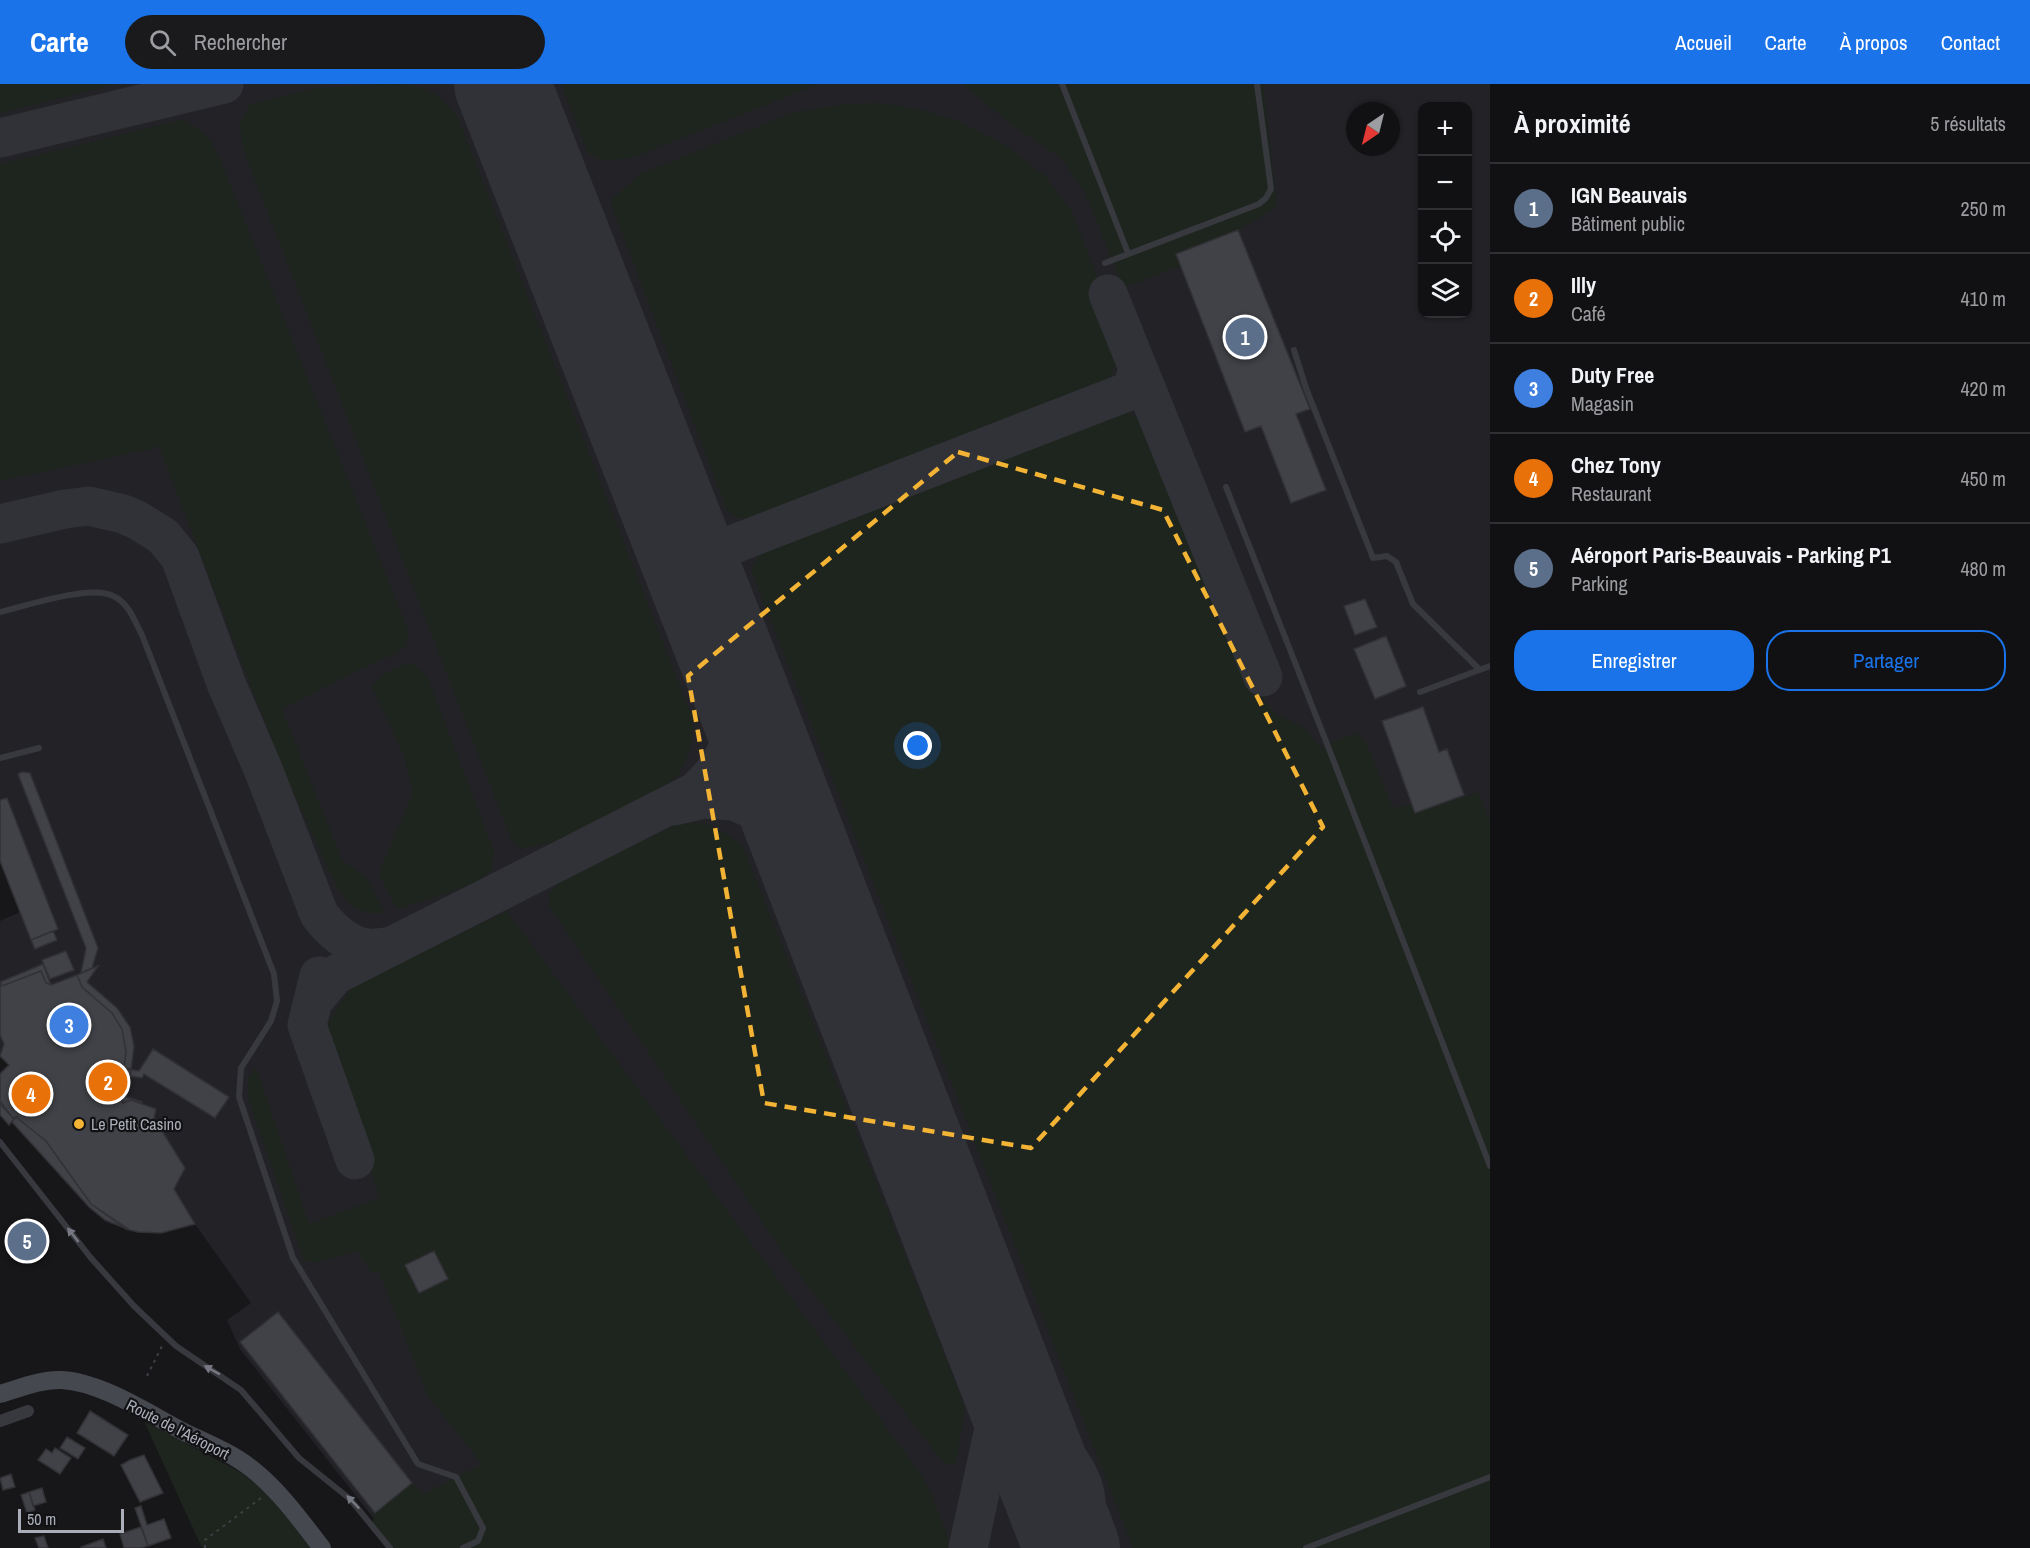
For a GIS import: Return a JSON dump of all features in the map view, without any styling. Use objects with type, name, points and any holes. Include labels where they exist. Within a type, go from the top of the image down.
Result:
[{"type":"street","name":"Route de l'Aéroport","points":[[0,1394],[52,1381],[71,1381],[98,1388],[245,1464],[277,1492],[322,1548]]},
{"type":"street","points":[[0,1421],[28,1411]]},
{"type":"lane","points":[[1062,84],[1128,253]]},
{"type":"lane","points":[[1105,263],[1259,204],[1266,198],[1270,189],[1257,84]]},
{"type":"lane","points":[[1294,350],[1306,388],[1373,558],[1387,556],[1396,562],[1413,604],[1480,669]]},
{"type":"lane","points":[[1226,487],[1490,1166]]},
{"type":"lane","points":[[0,612],[79,593],[98,592],[114,596],[125,605],[142,635],[274,974],[277,1001],[271,1021],[241,1068],[239,1097],[293,1258],[418,1464],[456,1478],[483,1528],[478,1541],[463,1548]]},
{"type":"lane","points":[[1420,692],[1490,666]]},
{"type":"lane","points":[[0,758],[39,748]]},
{"type":"lane","points":[[1,1145],[91,1258],[134,1306],[166,1337],[197,1362],[221,1375],[241,1390],[291,1450],[350,1499],[390,1548]]},
{"type":"lane","points":[[1306,1548],[1490,1477]]},
{"type":"path","points":[[147,1376],[166,1337]]},
{"type":"path","points":[[205,1548],[205,1540],[261,1498],[257,1493]]},
{"type":"highlighted area","points":[[958,452],[1163,510],[1323,827],[1031,1148],[764,1103],[688,676]]},
{"type":"shaded area","points":[[0,84],[1490,84],[1490,1548],[397,1548],[240,1349],[227,1320],[251,1303],[195,1224],[161,1233],[138,1232],[109,1223],[89,1207],[12,1122],[9,1125],[0,1115],[0,1072],[9,1065],[0,1056],[0,921],[20,912],[0,861]]},
{"type":"shaded area","points":[[0,84],[117,84],[0,113]]},
{"type":"shaded area","points":[[384,84],[409,85],[427,90],[442,100],[458,118],[691,714],[694,729],[688,754],[678,776],[659,791],[554,842],[521,849],[511,839],[243,149],[240,124],[250,104],[319,88]]},
{"type":"shaded area","points":[[561,84],[819,84],[634,157],[604,161],[588,153]]},
{"type":"shaded area","points":[[962,84],[1263,84],[1277,207],[1238,230],[1176,254],[1180,266],[1123,288],[1085,192],[1062,159],[1012,125]]},
{"type":"shaded area","points":[[881,103],[922,110],[956,120],[1001,142],[1046,177],[1072,212],[1097,276],[1099,297],[1122,358],[1105,382],[1077,399],[784,515],[761,521],[749,521],[727,511],[610,201],[640,174],[792,113],[845,104]]},
{"type":"shaded area","points":[[182,120],[206,135],[220,159],[408,630],[407,645],[399,652],[282,709],[342,860],[368,879],[384,913],[369,913],[354,907],[345,899],[334,881],[286,777],[158,444],[155,448],[0,481],[0,164]]},
{"type":"shaded area","points":[[1114,411],[1129,413],[1146,422],[1181,497],[1266,703],[1278,715],[1305,728],[1320,748],[1356,732],[1366,743],[1393,808],[1412,804],[1415,813],[1478,792],[1490,821],[1490,1548],[1133,1548],[751,570],[759,555],[779,540],[1079,422]]},
{"type":"shaded area","points":[[411,663],[427,676],[494,851],[492,869],[479,882],[399,909],[393,902],[379,873],[413,791],[405,758],[372,686],[389,671]]},
{"type":"shaded area","points":[[697,822],[722,831],[743,847],[965,1407],[956,1463],[950,1465],[942,1461],[783,1253],[549,905],[549,894],[563,879],[678,824]]},
{"type":"shaded area","points":[[507,911],[920,1473],[931,1493],[952,1548],[392,1548],[372,1525],[375,1513],[412,1483],[423,1494],[482,1464],[428,1396],[379,1272],[372,1273],[357,1251],[318,1262],[304,1261],[248,1098],[248,1079],[256,1067],[309,1224],[380,1198],[324,1029],[352,987]]},
{"type":"shaded area","points":[[144,1421],[251,1480],[278,1507],[311,1548],[202,1548]]},
{"type":"building","points":[[1238,230],[1310,409],[1296,414],[1326,490],[1291,503],[1261,426],[1245,432],[1176,254]]},
{"type":"building","points":[[1365,599],[1377,627],[1355,635],[1344,606]]},
{"type":"building","points":[[1386,636],[1406,686],[1375,699],[1354,649]]},
{"type":"building","points":[[1423,707],[1439,752],[1447,749],[1464,795],[1415,813],[1382,721]]},
{"type":"building","points":[[30,773],[98,948],[92,968],[81,973],[86,948],[18,774]]},
{"type":"building","points":[[7,798],[58,929],[31,940],[0,861],[0,800]]},
{"type":"building","points":[[53,931],[57,940],[35,949],[31,940]]},
{"type":"building","points":[[66,951],[74,970],[50,979],[42,960]]},
{"type":"building","points":[[43,964],[51,985],[46,983],[41,971],[2,986],[0,982]]},
{"type":"building","points":[[98,966],[87,982],[117,1008],[130,1027],[134,1046],[131,1070],[124,1068],[126,1052],[122,1029],[112,1013],[82,987],[77,975]]},
{"type":"building","points":[[41,971],[46,983],[51,985],[77,975],[82,987],[112,1013],[122,1029],[126,1052],[124,1068],[139,1071],[153,1049],[229,1097],[215,1118],[144,1074],[142,1078],[128,1076],[122,1080],[126,1084],[123,1103],[131,1100],[156,1109],[154,1118],[185,1168],[174,1189],[195,1224],[161,1233],[126,1229],[91,1204],[46,1141],[16,1117],[13,1118],[2,1106],[0,1074],[9,1065],[0,1056],[4,1044],[0,1035],[0,982],[2,986]]},
{"type":"building","points":[[153,1049],[229,1097],[215,1118],[144,1074],[142,1078],[130,1076],[131,1070],[139,1071]]},
{"type":"building","points":[[130,1076],[127,1097],[142,1102],[140,1103],[131,1100],[123,1103],[126,1084],[122,1080]]},
{"type":"building","points":[[0,1101],[13,1118],[16,1117],[9,1125],[0,1115]]},
{"type":"building","points":[[16,1117],[46,1141],[91,1204],[130,1230],[105,1220],[89,1207],[12,1122]]},
{"type":"building","points":[[434,1251],[448,1279],[419,1293],[405,1265]]},
{"type":"building","points":[[278,1312],[412,1483],[375,1513],[240,1342]]},
{"type":"building","points":[[90,1411],[128,1435],[114,1456],[77,1433]]},
{"type":"building","points":[[67,1437],[85,1448],[78,1459],[60,1448]]},
{"type":"building","points":[[55,1448],[71,1458],[60,1474],[38,1460],[46,1449],[52,1453]]},
{"type":"building","points":[[144,1455],[163,1493],[140,1502],[121,1465]]},
{"type":"building","points":[[11,1474],[15,1487],[3,1490],[0,1478]]},
{"type":"building","points":[[42,1488],[46,1502],[33,1506],[29,1492]]},
{"type":"building","points":[[29,1492],[35,1510],[27,1513],[21,1495]]},
{"type":"building","points":[[141,1506],[147,1525],[164,1519],[171,1538],[148,1546],[135,1508]]},
{"type":"building","points":[[141,1527],[148,1546],[124,1548],[120,1534]]},
{"type":"building","points":[[44,1536],[48,1548],[39,1548],[35,1538]]},
{"type":"building","points":[[103,1539],[106,1548],[81,1548],[81,1547]]},
{"type":"taxiway","points":[[0,138],[224,84]]},
{"type":"taxiway","points":[[499,84],[505,92]]},
{"type":"taxiway","points":[[1108,294],[1263,677]]},
{"type":"taxiway","points":[[680,535],[699,546],[721,549],[1132,390],[1138,368]]},
{"type":"taxiway","points":[[0,524],[65,509],[89,506],[123,514],[163,536],[180,557],[226,683],[263,769],[319,914],[334,931],[347,941],[362,947],[393,946]]},
{"type":"taxiway","points":[[698,584],[704,569],[721,549]]},
{"type":"taxiway","points":[[314,1000],[335,975],[695,792],[707,781],[723,758],[732,735],[741,693]]},
{"type":"taxiway","points":[[674,806],[703,799],[734,801],[762,813],[783,830],[803,853]]},
{"type":"taxiway","points":[[319,976],[307,1025],[355,1160]]},
{"type":"taxiway","points":[[968,1548],[1005,1378]]},
{"type":"taxiway","points":[[1029,1438],[1060,1451],[1073,1466],[1082,1485],[1086,1504],[1085,1519],[1080,1532],[1069,1548]]},
{"type":"runway","points":[[502,84],[1072,1548]]},
{"type":"place","name":"IGN Beauvais","points":[[1245,337]]},
{"type":"place","name":"Duty Free","points":[[69,1025]]},
{"type":"place","name":"Illy","points":[[108,1082]]},
{"type":"place","name":"Chez Tony","points":[[31,1094]]},
{"type":"place","name":"Le Petit Casino","points":[[79,1124]]},
{"type":"place","name":"Aéroport Paris-Beauvais - Parking P1","points":[[27,1241]]}]
